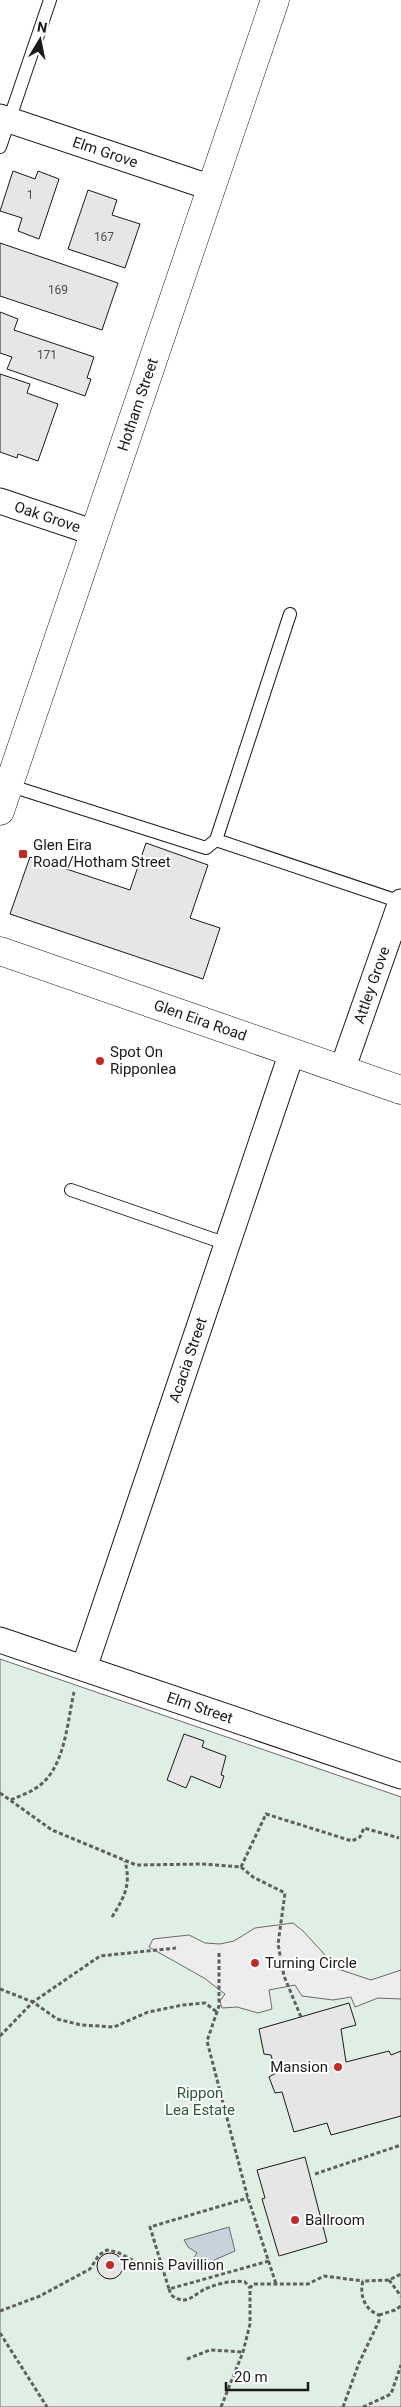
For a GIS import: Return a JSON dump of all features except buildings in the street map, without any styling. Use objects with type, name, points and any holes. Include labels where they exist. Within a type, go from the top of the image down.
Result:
[{"type":"main road","name":"Hotham Street","points":[[0,811],[96,533],[275,0]]},
{"type":"main road","name":"Glen Eira Road","points":[[0,951],[401,1090]]},
{"type":"street","name":"Elm Grove","points":[[4,119],[212,188]]},
{"type":"street","name":"Oak Grove","points":[[0,501],[96,533]]},
{"type":"street","name":"Attley Grove","points":[[342,1070],[401,902]]},
{"type":"street","name":"Acacia Street","points":[[80,1677],[292,1052]]},
{"type":"street","name":"Elm Street","points":[[0,1640],[80,1677],[401,1776]]},
{"type":"lane","points":[[0,146],[4,119],[50,0]]},
{"type":"lane","points":[[8,784],[206,848],[216,840],[290,614]]},
{"type":"lane","points":[[216,840],[401,902]]},
{"type":"lane","points":[[71,1190],[227,1244]]},
{"type":"path","points":[[10,1800],[36,1788],[50,1777],[60,1756],[80,1677]]},
{"type":"path","points":[[0,1793],[52,1830],[136,1866],[202,1864],[241,1867],[253,1877],[285,1893],[278,1944],[284,1976],[301,2017]]},
{"type":"path","points":[[241,1867],[266,1814],[352,1841],[360,1837],[364,1828],[399,1838]]},
{"type":"path","points":[[112,1917],[122,1900],[129,1876],[125,1861]]},
{"type":"path","points":[[0,2036],[33,2002],[100,1956],[176,1948]]},
{"type":"path","points":[[219,1953],[219,2006],[207,2041],[248,2198],[276,2284]]},
{"type":"path","points":[[0,1989],[33,2002],[58,2019],[81,2025],[114,2027],[148,2012],[183,2005],[205,2003],[217,2012]]},
{"type":"path","points":[[315,2174],[401,2145]]},
{"type":"path","points":[[221,2407],[243,2352],[250,2324],[250,2288],[245,2282],[237,2280],[208,2287],[186,2300],[178,2300],[171,2295],[150,2227],[248,2198]]},
{"type":"path","points":[[0,2311],[40,2296],[90,2270],[99,2255],[107,2250],[117,2252],[144,2266],[160,2260]]},
{"type":"path","points":[[169,2289],[270,2261]]},
{"type":"path","points":[[250,2288],[254,2284],[308,2284],[324,2276],[363,2281],[389,2280],[401,2274]]},
{"type":"path","points":[[389,2280],[401,2296]]},
{"type":"path","points":[[363,2281],[360,2291],[363,2299],[368,2307],[379,2315]]},
{"type":"path","points":[[379,2315],[401,2306]]},
{"type":"path","points":[[343,2407],[358,2363],[379,2321],[379,2315]]},
{"type":"path","points":[[0,2333],[47,2407]]},
{"type":"path","points":[[187,2359],[210,2350],[243,2352]]},
{"type":"path","points":[[363,2407],[390,2394],[401,2365]]},
{"type":"green space","name":"Rippon Lea Estate","points":[[0,1659],[401,1797],[401,2407],[0,2407]]},
{"type":"shaded area","name":"Turning Circle","points":[[293,1923],[303,1931],[338,1969],[371,1980],[401,1970],[401,1999],[378,1998],[355,2007],[351,1997],[333,2000],[302,1996],[295,1985],[269,1990],[272,2009],[258,2013],[237,2007],[222,2008],[220,2001],[225,1994],[204,1978],[149,1947],[153,1939],[189,1935],[205,1943],[220,1944],[234,1941],[255,1928]]},
{"type":"shaded area","points":[[229,2227],[235,2251],[196,2268],[193,2259],[197,2253],[188,2247],[184,2240]]},
{"type":"place","name":"Glen Eira Road/Hotham Street","points":[[23,854]]},
{"type":"place","name":"Spot On Ripponlea","points":[[100,1061]]},
{"type":"place","name":"Turning Circle","points":[[255,1963]]},
{"type":"place","name":"Mansion","points":[[338,2067]]},
{"type":"place","name":"Ballroom","points":[[295,2220]]},
{"type":"place","name":"Tennis Pavillion","points":[[110,2265]]}]
